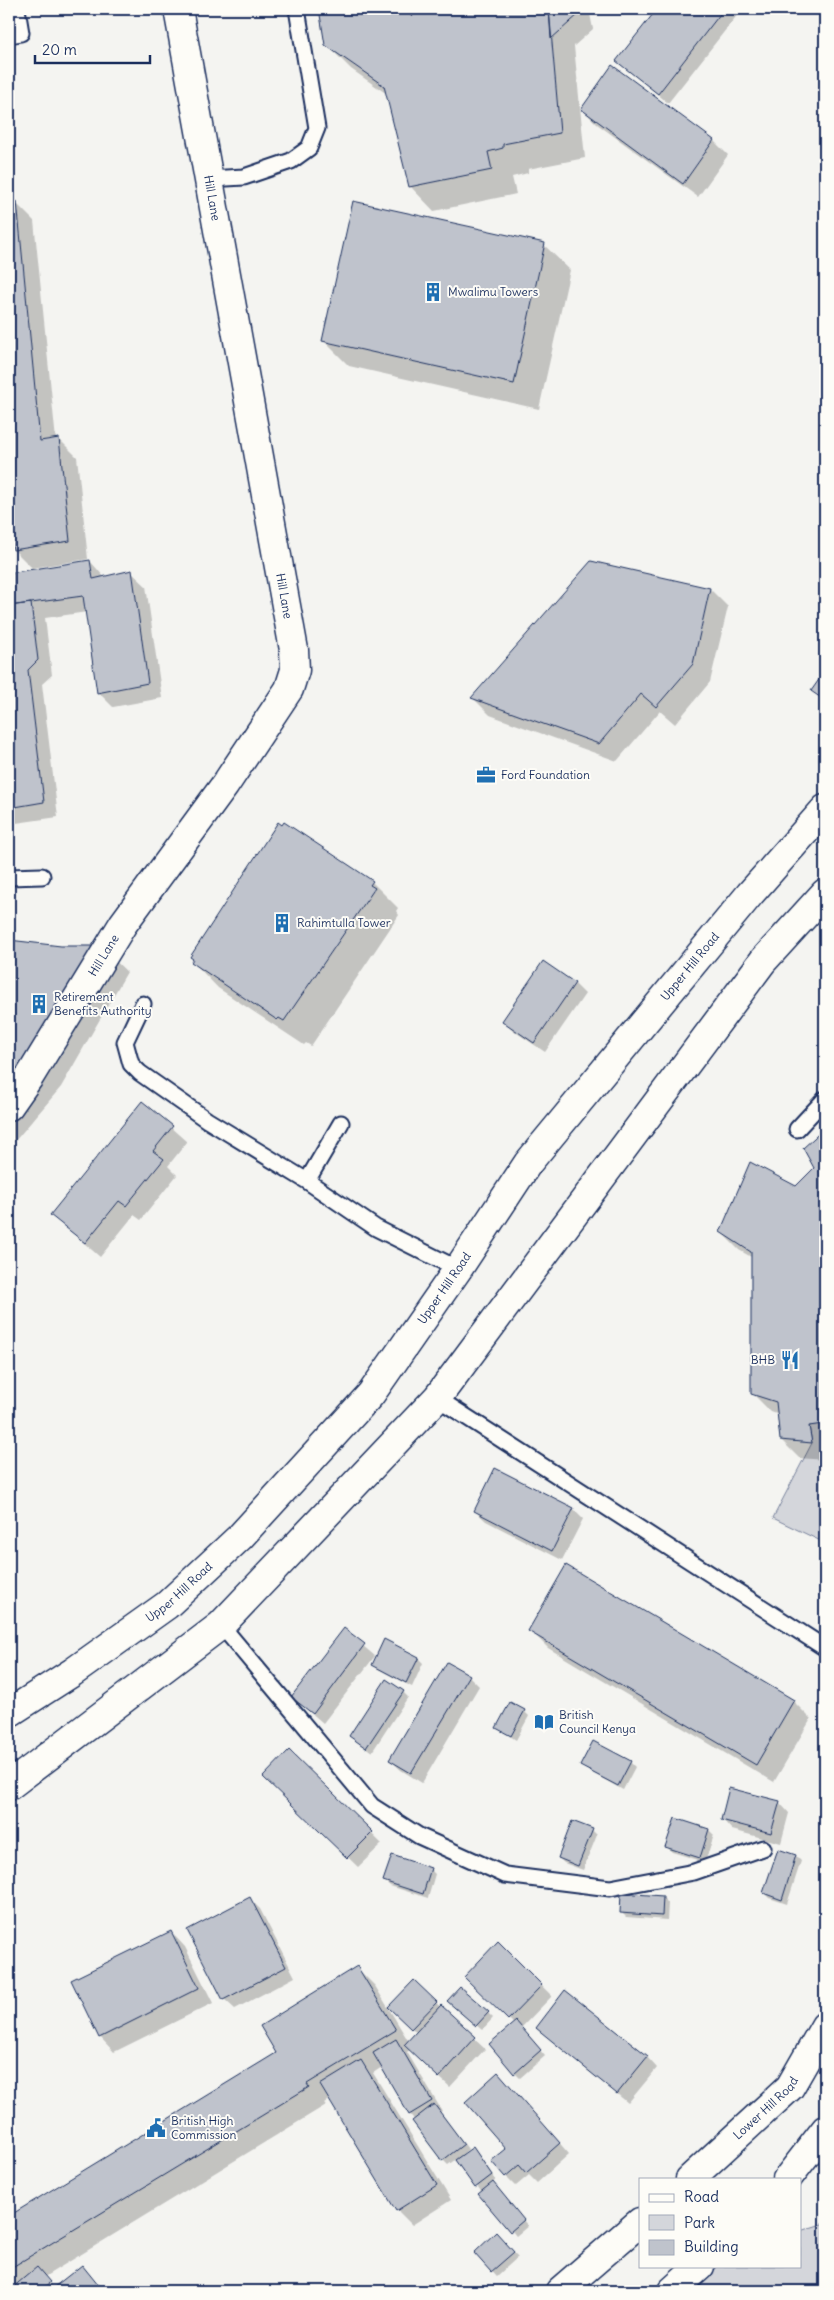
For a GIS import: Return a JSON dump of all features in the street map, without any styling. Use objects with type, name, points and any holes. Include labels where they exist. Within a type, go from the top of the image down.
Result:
[{"type":"street","name":"Hill Lane","points":[[9,1106],[30,1076],[124,924],[271,718],[289,689],[295,670],[294,650],[178,9]]},
{"type":"street","name":"Upper Hill Road","points":[[9,1713],[73,1672],[167,1605],[240,1537],[371,1394],[458,1269],[528,1163],[750,894],[825,809]]},
{"type":"street","points":[[9,1786],[221,1625],[437,1398],[763,961],[825,893]]},
{"type":"street","name":"Lower Hill Road","points":[[691,2178],[790,2087],[825,2026]]},
{"type":"street","points":[[788,2178],[825,2130]]},
{"type":"street","points":[[560,2291],[639,2223]]},
{"type":"street","points":[[672,2291],[698,2268]]},
{"type":"lane","points":[[9,35],[21,34],[17,9]]},
{"type":"lane","points":[[209,179],[244,177],[291,161],[309,148],[317,128],[297,9]]},
{"type":"lane","points":[[9,877],[42,876]]},
{"type":"lane","points":[[144,1004],[125,1042],[131,1064],[140,1073],[207,1120],[306,1181],[376,1228],[458,1269]]},
{"type":"lane","points":[[797,1129],[825,1099]]},
{"type":"lane","points":[[306,1181],[341,1123]]},
{"type":"lane","points":[[437,1398],[825,1648]]},
{"type":"lane","points":[[221,1625],[372,1806],[419,1836],[505,1875],[610,1888],[694,1872],[763,1848]]},
{"type":"green space","points":[[825,1267],[825,1543],[773,1518],[812,1443],[809,1426],[823,1423]]},
{"type":"green space","points":[[825,2223],[825,2291],[671,2291],[698,2268],[802,2268],[802,2230]]},
{"type":"building","points":[[319,9],[406,9],[412,17],[416,9],[549,9],[560,133],[503,144],[503,148],[488,152],[492,170],[409,187],[384,86],[325,45]]},
{"type":"building","points":[[549,9],[578,9],[579,14],[551,39]]},
{"type":"building","points":[[657,9],[724,9],[658,94],[616,61]]},
{"type":"building","points":[[612,65],[714,140],[683,184],[581,109]]},
{"type":"building","points":[[17,201],[40,441],[59,438],[70,541],[13,550],[9,524],[9,203]]},
{"type":"building","name":"Mwalimu Towers","points":[[353,201],[545,243],[514,384],[322,341]]},
{"type":"building","points":[[90,560],[93,579],[132,570],[148,683],[97,693],[83,596],[9,606],[9,573]]},
{"type":"building","points":[[591,561],[710,588],[693,664],[656,707],[641,694],[599,744],[471,698]]},
{"type":"building","points":[[31,603],[38,660],[28,670],[44,802],[9,808],[9,606]]},
{"type":"building","points":[[825,671],[825,698],[824,700],[811,691]]},
{"type":"building","name":"Rahimtulla Tower","points":[[278,822],[282,825],[284,822],[373,881],[370,885],[375,888],[284,1021],[279,1018],[277,1020],[191,962],[193,959],[190,957]]},
{"type":"building","name":"Retirement Benefits Authority","points":[[9,940],[61,946],[102,946],[9,1093]]},
{"type":"building","points":[[543,961],[575,983],[534,1043],[502,1021]]},
{"type":"building","points":[[142,1101],[173,1126],[153,1151],[164,1159],[126,1206],[119,1201],[85,1243],[50,1215]]},
{"type":"building","points":[[825,1128],[823,1424],[809,1426],[812,1443],[780,1440],[776,1402],[751,1394],[751,1252],[720,1232],[750,1162],[796,1186],[814,1168],[803,1148]]},
{"type":"building","points":[[495,1468],[574,1508],[552,1551],[474,1511]]},
{"type":"building","points":[[566,1565],[794,1700],[756,1765],[528,1631]]},
{"type":"building","points":[[344,1628],[365,1644],[313,1714],[291,1697]]},
{"type":"building","points":[[384,1639],[419,1657],[406,1683],[372,1665]]},
{"type":"building","points":[[447,1662],[470,1675],[411,1773],[389,1760]]},
{"type":"building","points":[[386,1679],[404,1691],[366,1748],[349,1736]]},
{"type":"building","points":[[510,1702],[525,1710],[511,1736],[496,1728]]},
{"type":"building","points":[[593,1741],[631,1761],[618,1786],[580,1766]]},
{"type":"building","points":[[289,1750],[373,1832],[347,1858],[263,1777]]},
{"type":"building","points":[[729,1788],[780,1801],[771,1833],[721,1820]]},
{"type":"building","points":[[675,1818],[709,1829],[700,1858],[665,1847]]},
{"type":"building","points":[[572,1821],[593,1829],[578,1866],[558,1858]]},
{"type":"building","points":[[778,1849],[796,1855],[782,1900],[763,1893]]},
{"type":"building","points":[[392,1855],[431,1868],[423,1894],[383,1881]]},
{"type":"building","points":[[621,1893],[663,1896],[662,1916],[620,1913]]},
{"type":"building","points":[[250,1897],[286,1967],[223,2000],[187,1930]]},
{"type":"building","points":[[171,1931],[199,1988],[99,2038],[71,1980]]},
{"type":"building","points":[[498,1941],[542,1985],[508,2020],[464,1977]]},
{"type":"building","points":[[357,1966],[396,2030],[307,2084],[309,2087],[9,2269],[9,2216],[276,2053],[260,2026]]},
{"type":"building","points":[[414,1980],[437,2002],[411,2029],[388,2007]]},
{"type":"building","points":[[460,1987],[489,2012],[476,2026],[447,2001]]},
{"type":"building","points":[[565,1990],[648,2056],[617,2094],[536,2028]]},
{"type":"building","points":[[441,2005],[476,2037],[439,2078],[404,2045]]},
{"type":"building","points":[[516,2021],[541,2050],[514,2074],[489,2044]]},
{"type":"building","points":[[396,2039],[432,2101],[409,2115],[373,2053]]},
{"type":"building","points":[[361,2060],[437,2185],[396,2211],[320,2085]]},
{"type":"building","points":[[498,2072],[560,2143],[526,2173],[519,2165],[505,2177],[491,2161],[506,2149],[465,2102]]},
{"type":"building","points":[[434,2104],[464,2144],[442,2161],[412,2121]]},
{"type":"building","points":[[473,2147],[492,2175],[475,2188],[455,2160]]},
{"type":"building","points":[[493,2182],[524,2220],[510,2232],[478,2194]]},
{"type":"building","points":[[496,2232],[514,2252],[491,2272],[474,2253]]},
{"type":"building","points":[[82,2265],[103,2291],[49,2291]]},
{"type":"building","points":[[37,2267],[50,2282],[40,2291],[15,2291],[12,2288]]},
{"type":"place","name":"Mwalimu Towers","points":[[433,292]]},
{"type":"place","name":"Ford Foundation","points":[[486,775]]},
{"type":"place","name":"Rahimtulla Tower","points":[[282,923]]},
{"type":"place","name":"Retirement Benefits Authority","points":[[39,1004]]},
{"type":"place","name":"BHB","points":[[790,1360]]},
{"type":"place","name":"British Council Kenya","points":[[544,1722]]},
{"type":"place","name":"British High Commission","points":[[156,2128]]}]
